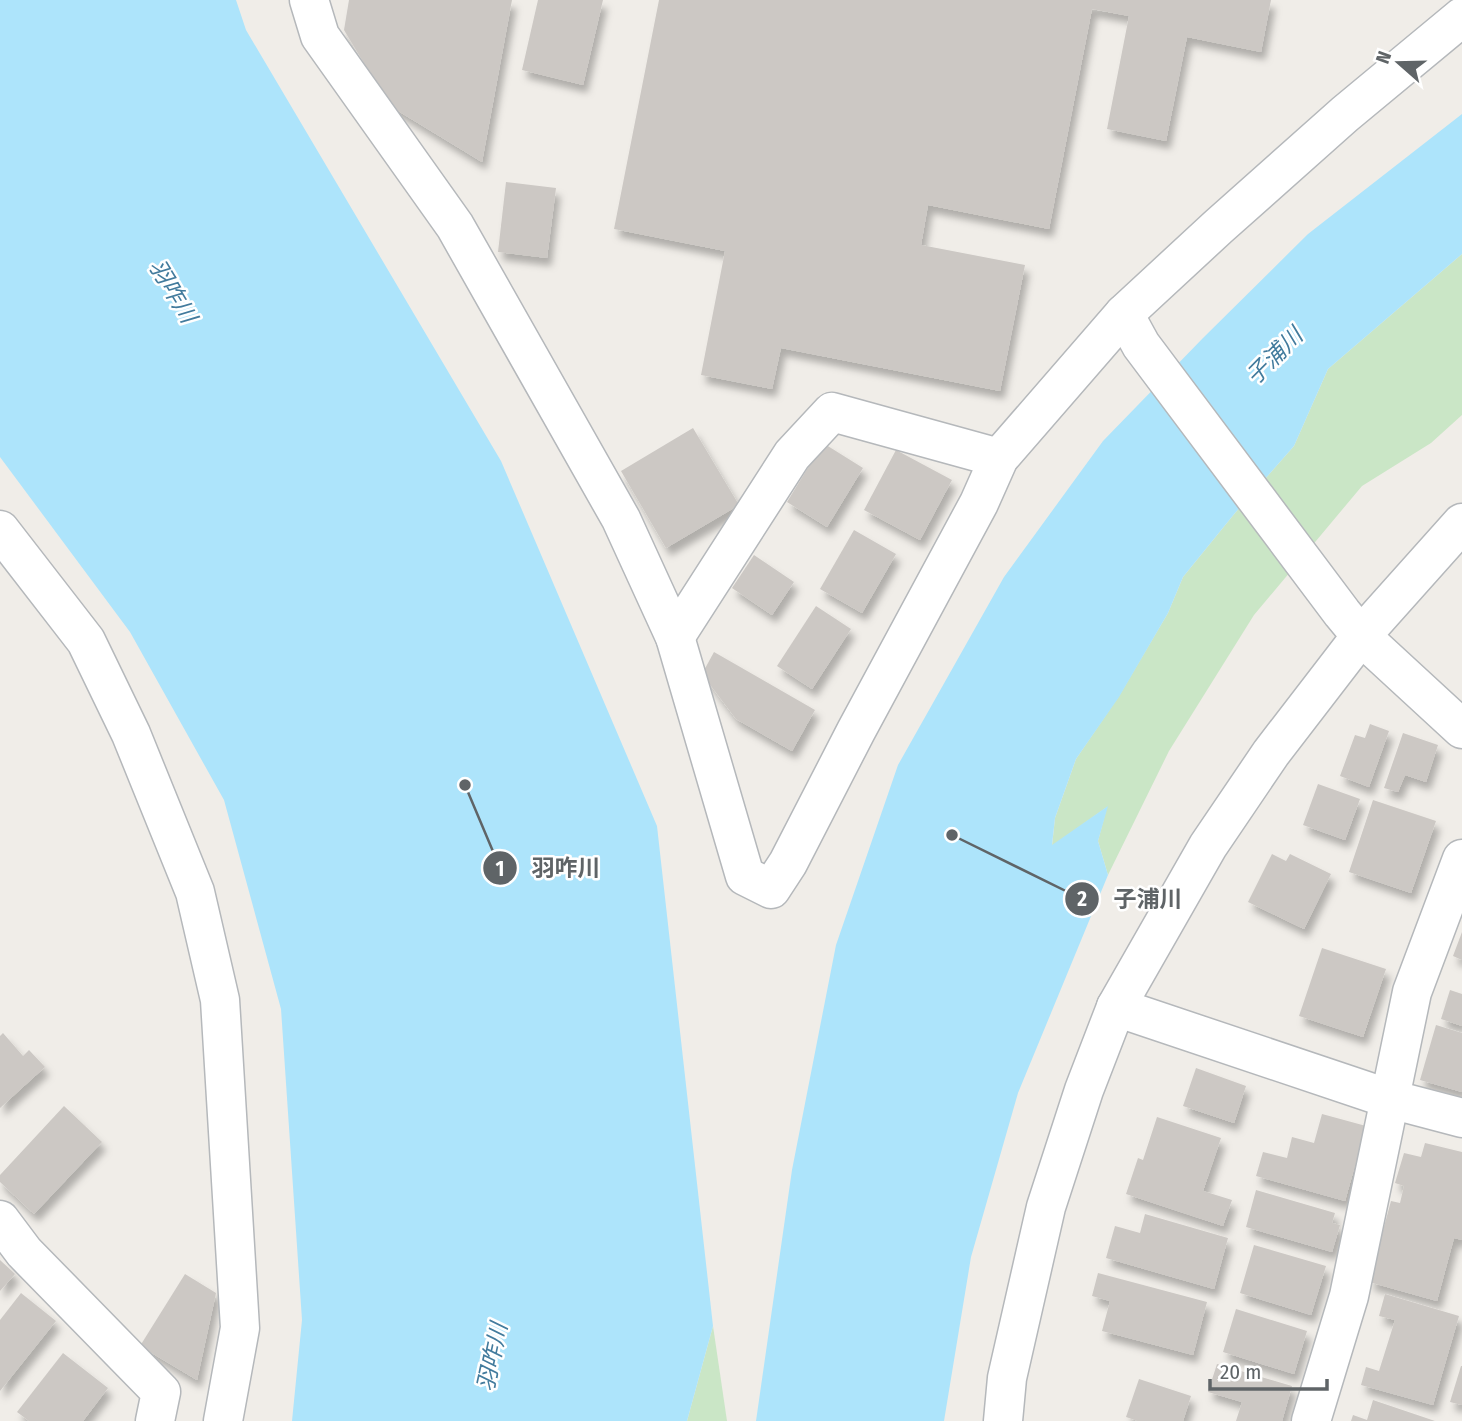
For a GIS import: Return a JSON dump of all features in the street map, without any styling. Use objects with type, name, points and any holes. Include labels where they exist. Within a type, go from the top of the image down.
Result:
[{"type":"street","points":[[309,0],[320,36],[455,226],[621,519],[676,637],[745,876],[771,889],[788,863],[979,503],[999,458],[1133,330],[1218,227],[1345,114],[1462,18]]},
{"type":"street","points":[[1133,330],[1352,625],[1462,729]]},
{"type":"street","points":[[676,637],[793,455],[832,412],[999,458]]},
{"type":"street","points":[[1003,1421],[1007,1378],[1046,1207],[1084,1090],[1116,1007],[1208,846],[1352,625],[1462,523]]},
{"type":"street","points":[[0,530],[86,641],[131,734],[195,892],[220,1000],[239,1301],[240,1328],[223,1421]]},
{"type":"street","points":[[1311,1421],[1349,1296],[1412,992],[1462,859]]},
{"type":"street","points":[[1116,1007],[1390,1099],[1462,1118]]},
{"type":"street","points":[[0,1220],[24,1252],[161,1392],[155,1421]]},
{"type":"green space","points":[[1462,254],[1462,415],[1431,443],[1362,486],[1254,615],[1169,751],[1108,875],[1098,841],[1107,807],[1052,846],[1055,818],[1076,759],[1119,696],[1168,613],[1183,577],[1294,446],[1328,369]]},
{"type":"green space","points":[[713,1326],[727,1421],[687,1421]]},
{"type":"water","points":[[0,0],[236,0],[246,30],[501,461],[657,826],[713,1326],[687,1421],[292,1421],[302,1320],[281,1009],[224,800],[130,632],[0,457]]},
{"type":"water","points":[[1462,114],[1462,254],[1328,369],[1294,446],[1183,577],[1168,613],[1119,697],[1076,759],[1055,818],[1052,845],[1108,806],[1098,841],[1108,875],[1018,1093],[971,1257],[944,1421],[756,1421],[792,1170],[836,945],[898,765],[1004,577],[1103,441],[1308,234]]},
{"type":"building","points":[[349,0],[512,0],[482,162],[390,106],[344,30]]},
{"type":"building","points":[[538,0],[603,0],[583,85],[522,70]]},
{"type":"building","points":[[659,0],[1271,0],[1261,52],[1187,37],[1166,141],[1107,129],[1129,16],[1092,9],[1049,229],[928,205],[921,245],[1025,265],[1000,391],[781,348],[772,389],[701,375],[725,251],[614,229]]},
{"type":"building","points":[[506,182],[556,188],[547,258],[498,252]]},
{"type":"building","points":[[693,428],[739,505],[666,548],[621,471]]},
{"type":"building","points":[[823,443],[863,468],[827,527],[787,502]]},
{"type":"building","points":[[896,450],[952,480],[920,540],[864,510]]},
{"type":"building","points":[[854,530],[896,554],[862,613],[820,589]]},
{"type":"building","points":[[754,555],[794,582],[772,615],[732,588]]},
{"type":"building","points":[[816,606],[851,629],[812,689],[777,666]]},
{"type":"building","points":[[714,652],[815,710],[792,751],[736,719],[702,674]]},
{"type":"building","points":[[1370,724],[1389,731],[1369,787],[1340,776],[1355,735],[1365,738]]},
{"type":"building","points":[[1403,733],[1438,745],[1426,782],[1405,775],[1398,792],[1384,788]]},
{"type":"building","points":[[1318,784],[1360,799],[1345,840],[1303,825]]},
{"type":"building","points":[[1373,800],[1436,821],[1411,893],[1349,872]]},
{"type":"building","points":[[1272,854],[1286,861],[1290,854],[1331,874],[1304,929],[1248,902]]},
{"type":"building","points":[[1462,932],[1462,960],[1453,956]]},
{"type":"building","points":[[1322,948],[1386,969],[1363,1037],[1299,1016]]},
{"type":"building","points":[[1450,990],[1462,994],[1462,1026],[1441,1019]]},
{"type":"building","points":[[1436,1025],[1462,1033],[1462,1092],[1420,1080]]},
{"type":"building","points":[[3,1033],[23,1056],[29,1050],[45,1067],[0,1108],[0,1036]]},
{"type":"building","points":[[1196,1068],[1246,1086],[1234,1123],[1183,1106]]},
{"type":"building","points":[[64,1106],[102,1142],[34,1214],[0,1182],[0,1175]]},
{"type":"building","points":[[1322,1114],[1366,1126],[1345,1201],[1256,1176],[1263,1152],[1287,1158],[1292,1137],[1314,1143]]},
{"type":"building","points":[[1157,1117],[1221,1138],[1203,1191],[1232,1200],[1223,1226],[1126,1194],[1138,1158],[1143,1160]]},
{"type":"building","points":[[1425,1143],[1462,1152],[1462,1240],[1454,1238],[1437,1301],[1369,1282],[1391,1201],[1400,1203],[1404,1186],[1395,1183],[1404,1153],[1421,1157]]},
{"type":"building","points":[[1256,1190],[1335,1213],[1332,1223],[1340,1225],[1332,1252],[1246,1227]]},
{"type":"building","points":[[1145,1214],[1228,1238],[1214,1289],[1106,1258],[1115,1226],[1140,1233]]},
{"type":"building","points":[[1254,1245],[1326,1266],[1311,1315],[1240,1293]]},
{"type":"building","points":[[0,1260],[15,1274],[0,1291]]},
{"type":"building","points":[[1098,1273],[1207,1302],[1193,1355],[1102,1331],[1110,1301],[1092,1296]]},
{"type":"building","points":[[185,1274],[216,1293],[197,1380],[140,1346]]},
{"type":"building","points":[[21,1293],[56,1321],[0,1391],[0,1320]]},
{"type":"building","points":[[1385,1294],[1459,1316],[1433,1405],[1361,1385],[1366,1367],[1379,1371],[1395,1320],[1379,1316]]},
{"type":"building","points":[[1236,1309],[1307,1331],[1294,1374],[1223,1352]]},
{"type":"building","points":[[63,1353],[108,1388],[83,1421],[29,1421],[17,1412]]},
{"type":"building","points":[[1217,1364],[1292,1386],[1282,1421],[1236,1421],[1242,1402],[1208,1392]]},
{"type":"building","points":[[1462,1366],[1462,1405],[1450,1402]]},
{"type":"building","points":[[1139,1379],[1191,1396],[1183,1421],[1138,1421],[1126,1417]]},
{"type":"building","points":[[1373,1400],[1435,1421],[1351,1421],[1353,1415],[1367,1420]]},
{"type":"place","name":"羽咋川","points":[[465,785]]},
{"type":"place","name":"子浦川","points":[[952,835]]}]
